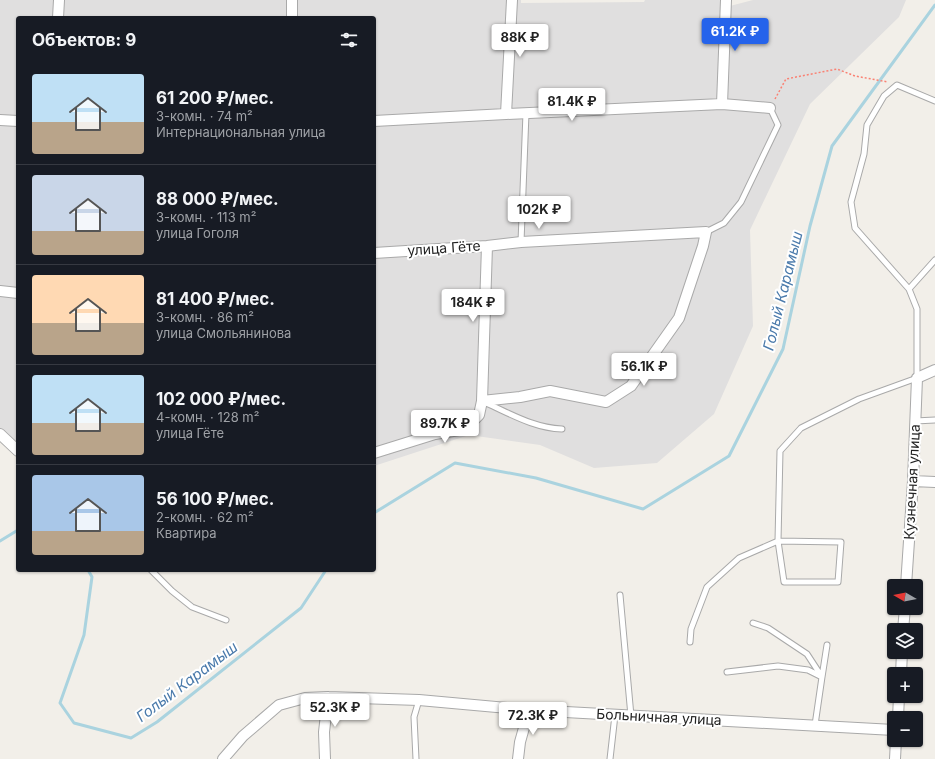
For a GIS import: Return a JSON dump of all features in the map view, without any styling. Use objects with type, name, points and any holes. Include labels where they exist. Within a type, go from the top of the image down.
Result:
[{"type":"street","points":[[58,16],[59,0]]},
{"type":"street","points":[[292,0],[292,16]]},
{"type":"street","points":[[506,114],[512,0]]},
{"type":"street","points":[[722,104],[726,0]]},
{"type":"street","points":[[376,121],[722,104],[770,108]]},
{"type":"street","points":[[0,120],[16,122]]},
{"type":"street","points":[[482,401],[520,397],[550,391],[606,402],[632,386],[679,318],[703,246],[706,232]]},
{"type":"street","name":"улица Гёте","points":[[376,253],[487,246],[521,242],[706,232]]},
{"type":"street","points":[[376,451],[435,434],[465,429],[479,415],[482,401],[487,246]]},
{"type":"street","points":[[0,291],[16,292]]},
{"type":"street","points":[[917,378],[935,370]]},
{"type":"street","name":"Кузнечная улица","points":[[906,579],[913,481],[917,378]]},
{"type":"street","points":[[0,434],[16,448]]},
{"type":"street","points":[[913,481],[935,482]]},
{"type":"street","points":[[325,759],[324,732],[328,697]]},
{"type":"street","name":"Больничная улица","points":[[223,759],[243,736],[279,705],[305,698],[328,697],[419,700],[529,710],[887,730]]},
{"type":"street","points":[[518,759],[520,742],[529,710]]},
{"type":"street","points":[[896,747],[896,759]]},
{"type":"lane","points":[[690,642],[691,629],[707,587],[739,558],[778,541],[841,542],[838,582],[784,582],[778,541],[780,451],[801,428],[859,399],[917,378],[917,309],[909,289],[855,228],[851,202],[864,154],[868,125],[884,96],[897,85],[935,101]]},
{"type":"lane","points":[[706,232],[724,223],[741,202],[778,126],[770,108]]},
{"type":"lane","points":[[521,242],[526,113]]},
{"type":"lane","points":[[909,289],[935,260]]},
{"type":"lane","points":[[482,401],[525,421],[549,429],[562,429]]},
{"type":"lane","points":[[915,420],[935,420]]},
{"type":"lane","points":[[153,572],[172,591],[192,607],[226,620]]},
{"type":"lane","points":[[620,595],[631,716]]},
{"type":"lane","points":[[753,623],[768,628],[807,654],[822,677]]},
{"type":"lane","points":[[815,725],[827,645]]},
{"type":"lane","points":[[727,672],[778,666],[808,670],[822,677]]},
{"type":"lane","points":[[416,759],[414,717],[419,700]]},
{"type":"lane","points":[[610,759],[615,715]]},
{"type":"path","points":[[770,108],[786,78],[837,69],[855,76],[891,83]]},
{"type":"shaded area","points":[[0,0],[521,0],[521,3],[644,2],[645,0],[730,0],[730,6],[753,0],[906,0],[899,17],[810,104],[750,230],[753,326],[714,414],[657,463],[594,468],[540,445],[469,435],[376,465],[376,16],[16,16],[16,447],[0,435]]},
{"type":"waterway","name":"Голый Карамыш","points":[[376,512],[455,463],[536,478],[643,509],[729,456],[783,349],[810,226],[832,146],[935,5]]},
{"type":"waterway","name":"Голый Карамыш","points":[[0,541],[16,531]]},
{"type":"waterway","name":"Голый Карамыш","points":[[89,572],[92,577],[84,635],[60,703],[74,723],[131,738],[157,722],[301,608],[325,572]]}]
